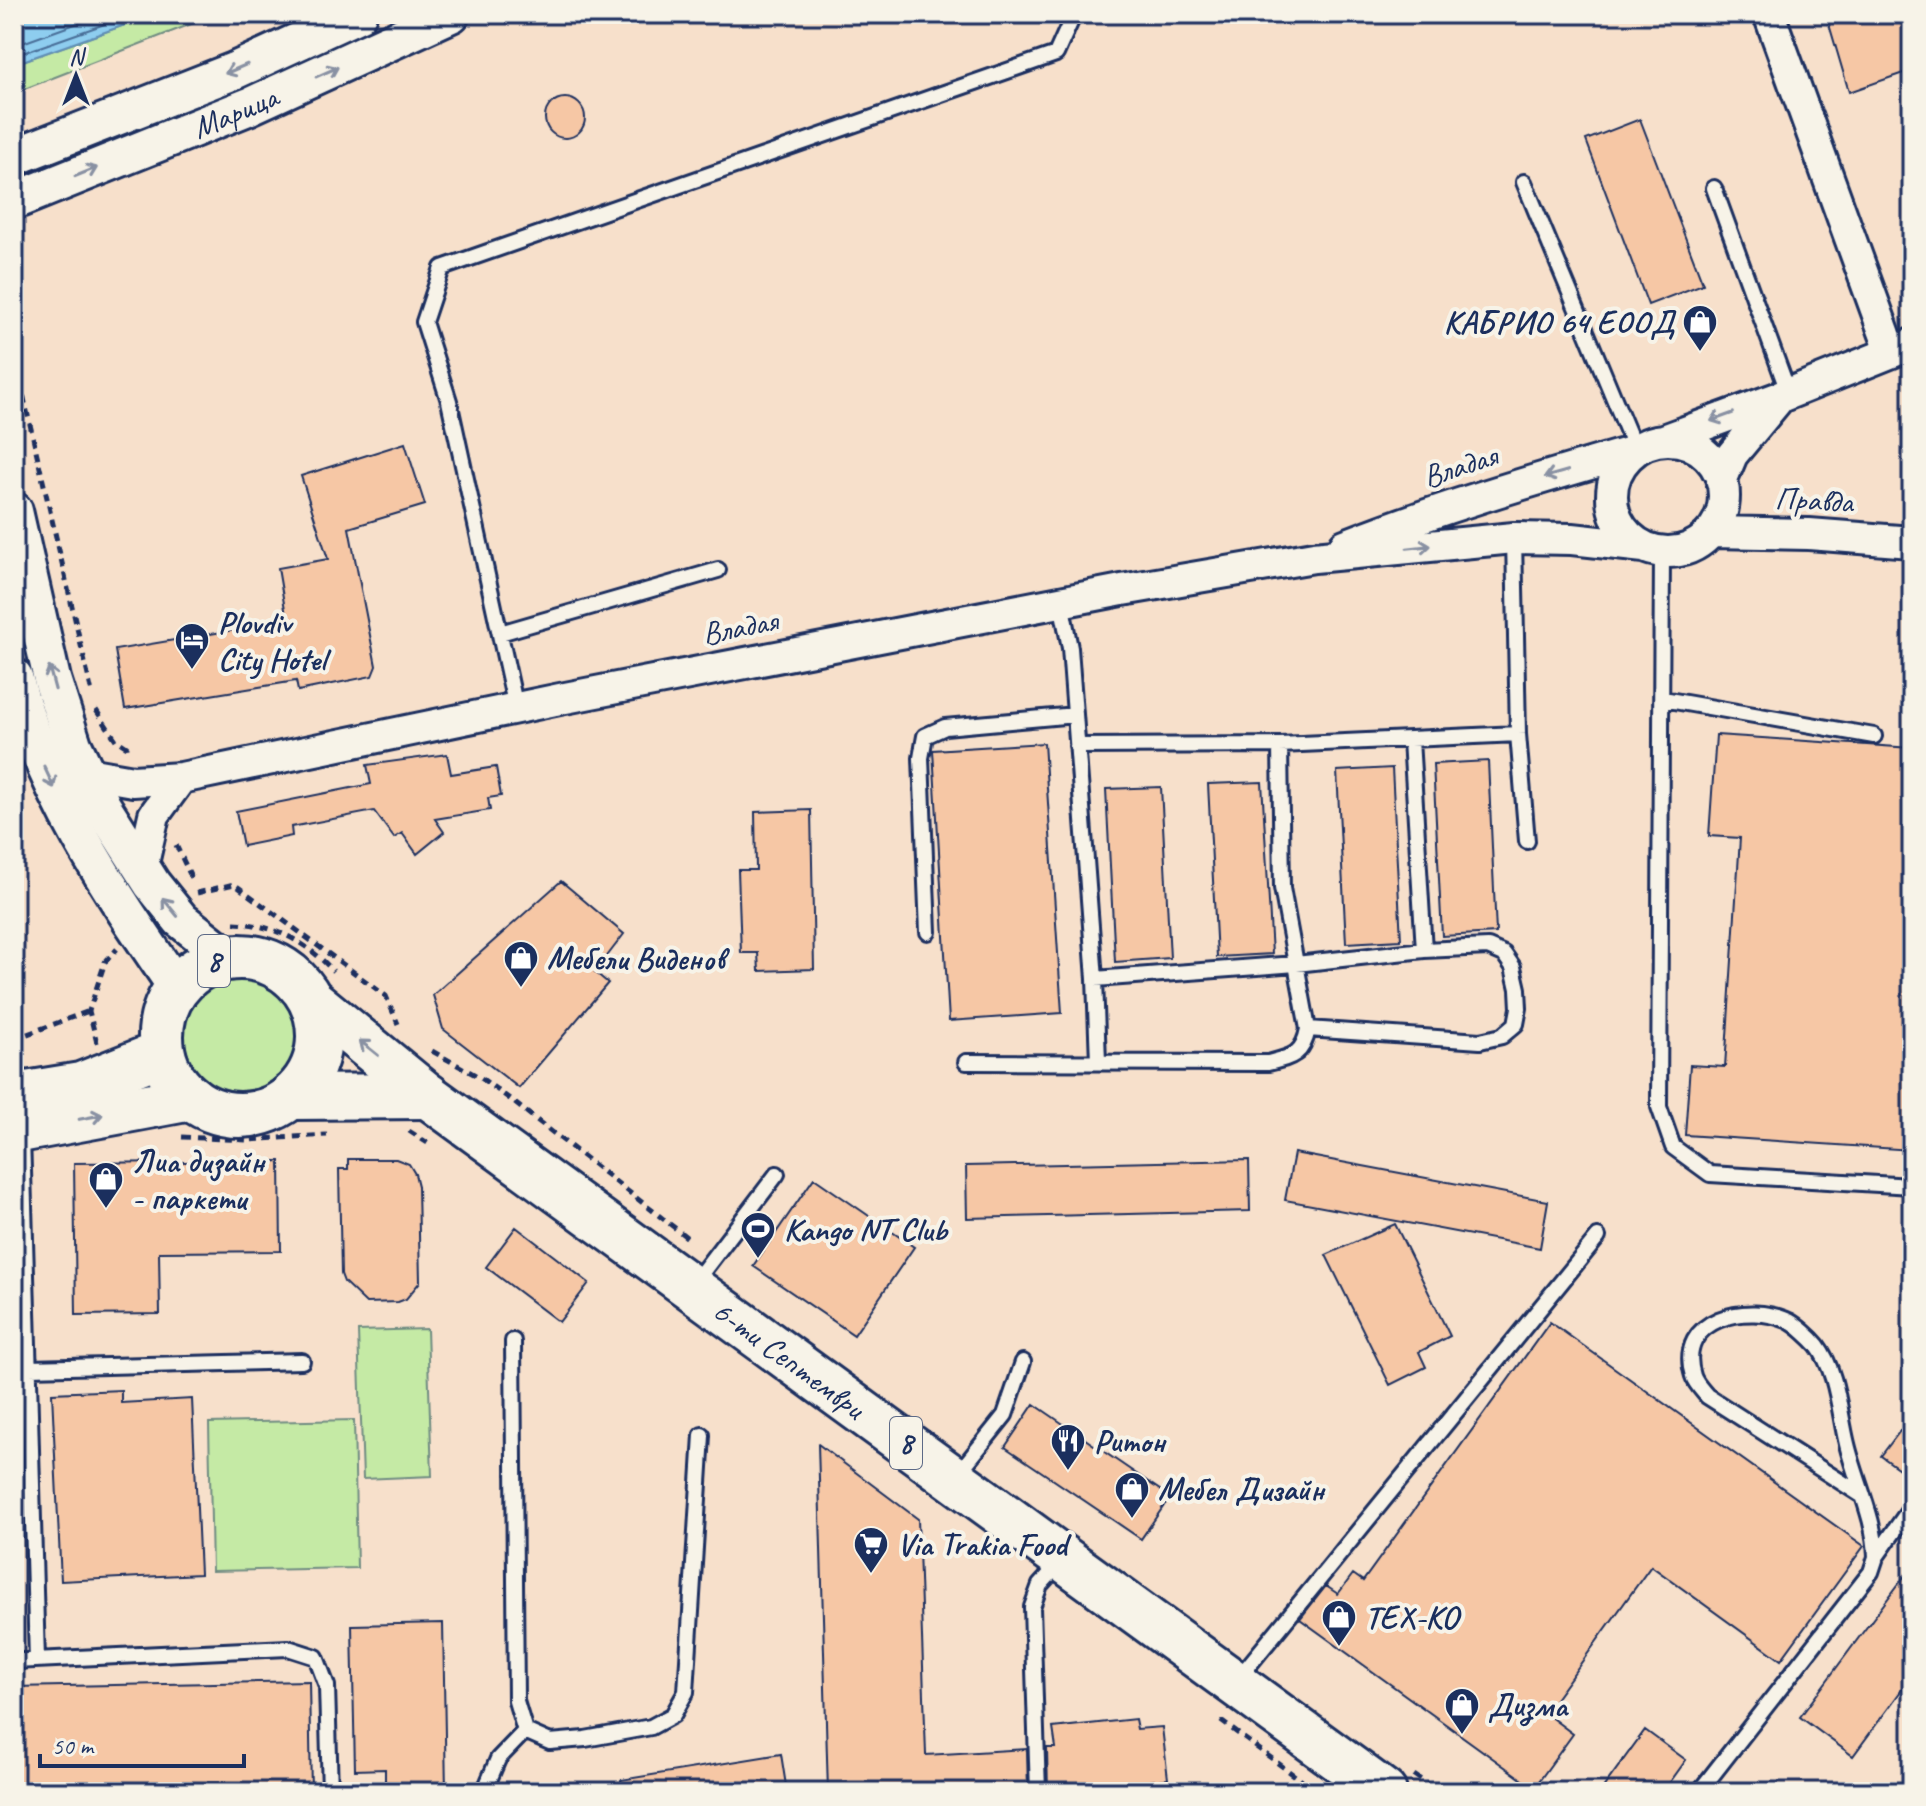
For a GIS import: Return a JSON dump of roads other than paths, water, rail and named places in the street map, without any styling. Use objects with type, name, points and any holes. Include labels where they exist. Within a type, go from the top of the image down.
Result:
[{"type":"main road","name":"8","points":[[162,1053],[162,1019],[177,988],[230,940],[246,957],[277,966],[302,986],[325,989]]},
{"type":"main road","points":[[17,1120],[81,1085],[162,1053],[178,1086],[191,1098],[215,1110],[241,1114],[267,1109],[290,1097],[302,1084],[317,1052],[325,989]]},
{"type":"main road","name":"6-ти Септември","points":[[325,989],[417,1113],[691,1287],[1064,1559],[1223,1698],[1384,1792]]},
{"type":"main road","points":[[290,1097],[417,1113]]},
{"type":"main road","points":[[17,1120],[191,1098]]},
{"type":"street","name":"Марица","points":[[14,157],[234,71],[358,14]]},
{"type":"street","name":"Марица","points":[[14,201],[250,106],[451,14]]},
{"type":"street","points":[[1769,14],[1901,348]]},
{"type":"street","name":"Владая","points":[[1314,557],[1410,519],[1633,451],[1647,442],[1666,439],[1901,348]]},
{"type":"street","name":"Владая","points":[[87,773],[133,781],[181,778],[516,708],[1061,602],[1314,557],[1514,538],[1572,539],[1681,551],[1698,544],[1712,532],[1721,515],[1725,497],[1722,479],[1732,455],[1784,395]]},
{"type":"street","points":[[1666,439],[1684,441],[1701,449],[1716,466],[1722,479]]},
{"type":"street","points":[[1633,451],[1618,467],[1612,484],[1611,503],[1617,522],[1628,537],[1653,550]]},
{"type":"street","points":[[14,511],[52,679],[73,745],[103,807],[142,868],[181,920],[230,940]]},
{"type":"street","name":"Правда","points":[[1712,532],[1809,534],[1912,542]]},
{"type":"street","points":[[14,677],[40,759],[66,815],[177,988]]},
{"type":"street","points":[[142,868],[154,815],[181,778]]},
{"type":"lane","points":[[516,708],[449,401],[424,322],[442,268],[1056,54],[1074,14]]},
{"type":"lane","points":[[1524,182],[1633,451]]},
{"type":"lane","points":[[1714,188],[1784,395]]},
{"type":"lane","points":[[1514,538],[1518,734],[1527,841]]},
{"type":"lane","points":[[1653,550],[1663,699],[1659,1107],[1673,1147],[1710,1174],[1912,1186]]},
{"type":"lane","points":[[500,633],[718,570]]},
{"type":"lane","points":[[1061,602],[1070,648],[1095,979],[1098,1062]]},
{"type":"lane","points":[[1663,699],[1874,736]]},
{"type":"lane","points":[[928,932],[921,758],[925,736],[945,727],[1075,715]]},
{"type":"lane","points":[[1077,746],[1280,745],[1518,734]]},
{"type":"lane","points":[[1411,740],[1424,950]]},
{"type":"lane","points":[[966,1062],[1268,1063],[1291,1057],[1305,1045],[1308,1029],[1282,888],[1280,745]]},
{"type":"lane","points":[[1095,979],[1488,947],[1504,954],[1513,967],[1519,1008],[1516,1024],[1502,1036],[1480,1041],[1308,1029]]},
{"type":"lane","points":[[17,1120],[20,1237],[29,1368],[37,1660]]},
{"type":"lane","points":[[691,1287],[777,1174]]},
{"type":"lane","points":[[1223,1698],[1598,1237]]},
{"type":"lane","points":[[1863,1496],[1707,1396],[1694,1378],[1690,1356],[1696,1336],[1714,1321],[1748,1312],[1789,1322],[1817,1345],[1834,1381],[1847,1446],[1863,1496],[1876,1538],[1876,1557]]},
{"type":"lane","points":[[513,1341],[516,1701],[525,1731],[550,1742],[585,1739],[651,1727],[673,1715],[686,1692],[702,1435]]},
{"type":"lane","points":[[29,1368],[302,1361]]},
{"type":"lane","points":[[954,1478],[1005,1415],[1023,1362]]},
{"type":"lane","points":[[1699,1792],[1871,1572],[1876,1557],[1912,1506]]},
{"type":"lane","points":[[1038,1792],[1032,1607],[1040,1585],[1064,1559]]},
{"type":"lane","points":[[14,1661],[288,1648],[316,1657],[327,1686],[330,1792]]},
{"type":"lane","points":[[484,1792],[498,1759],[525,1731]]},
{"type":"water","points":[[14,14],[156,14],[14,64]]},
{"type":"place","name":"КАБРИО 64 ЕООД","points":[[1700,353]]},
{"type":"place","name":"Plovdiv City Hotel","points":[[192,671]]},
{"type":"place","name":"Мебели Виденов","points":[[521,989]]},
{"type":"place","name":"Лиа дизайн - паркети","points":[[106,1210]]},
{"type":"place","name":"Kango NT Club","points":[[758,1260]]},
{"type":"place","name":"Ритон","points":[[1068,1472]]},
{"type":"place","name":"Мебел Дизайн","points":[[1132,1520]]},
{"type":"place","name":"Via Trakia Food","points":[[871,1575]]},
{"type":"place","name":"ТЕХ-КО","points":[[1339,1648]]},
{"type":"place","name":"Дизма","points":[[1462,1736]]}]
